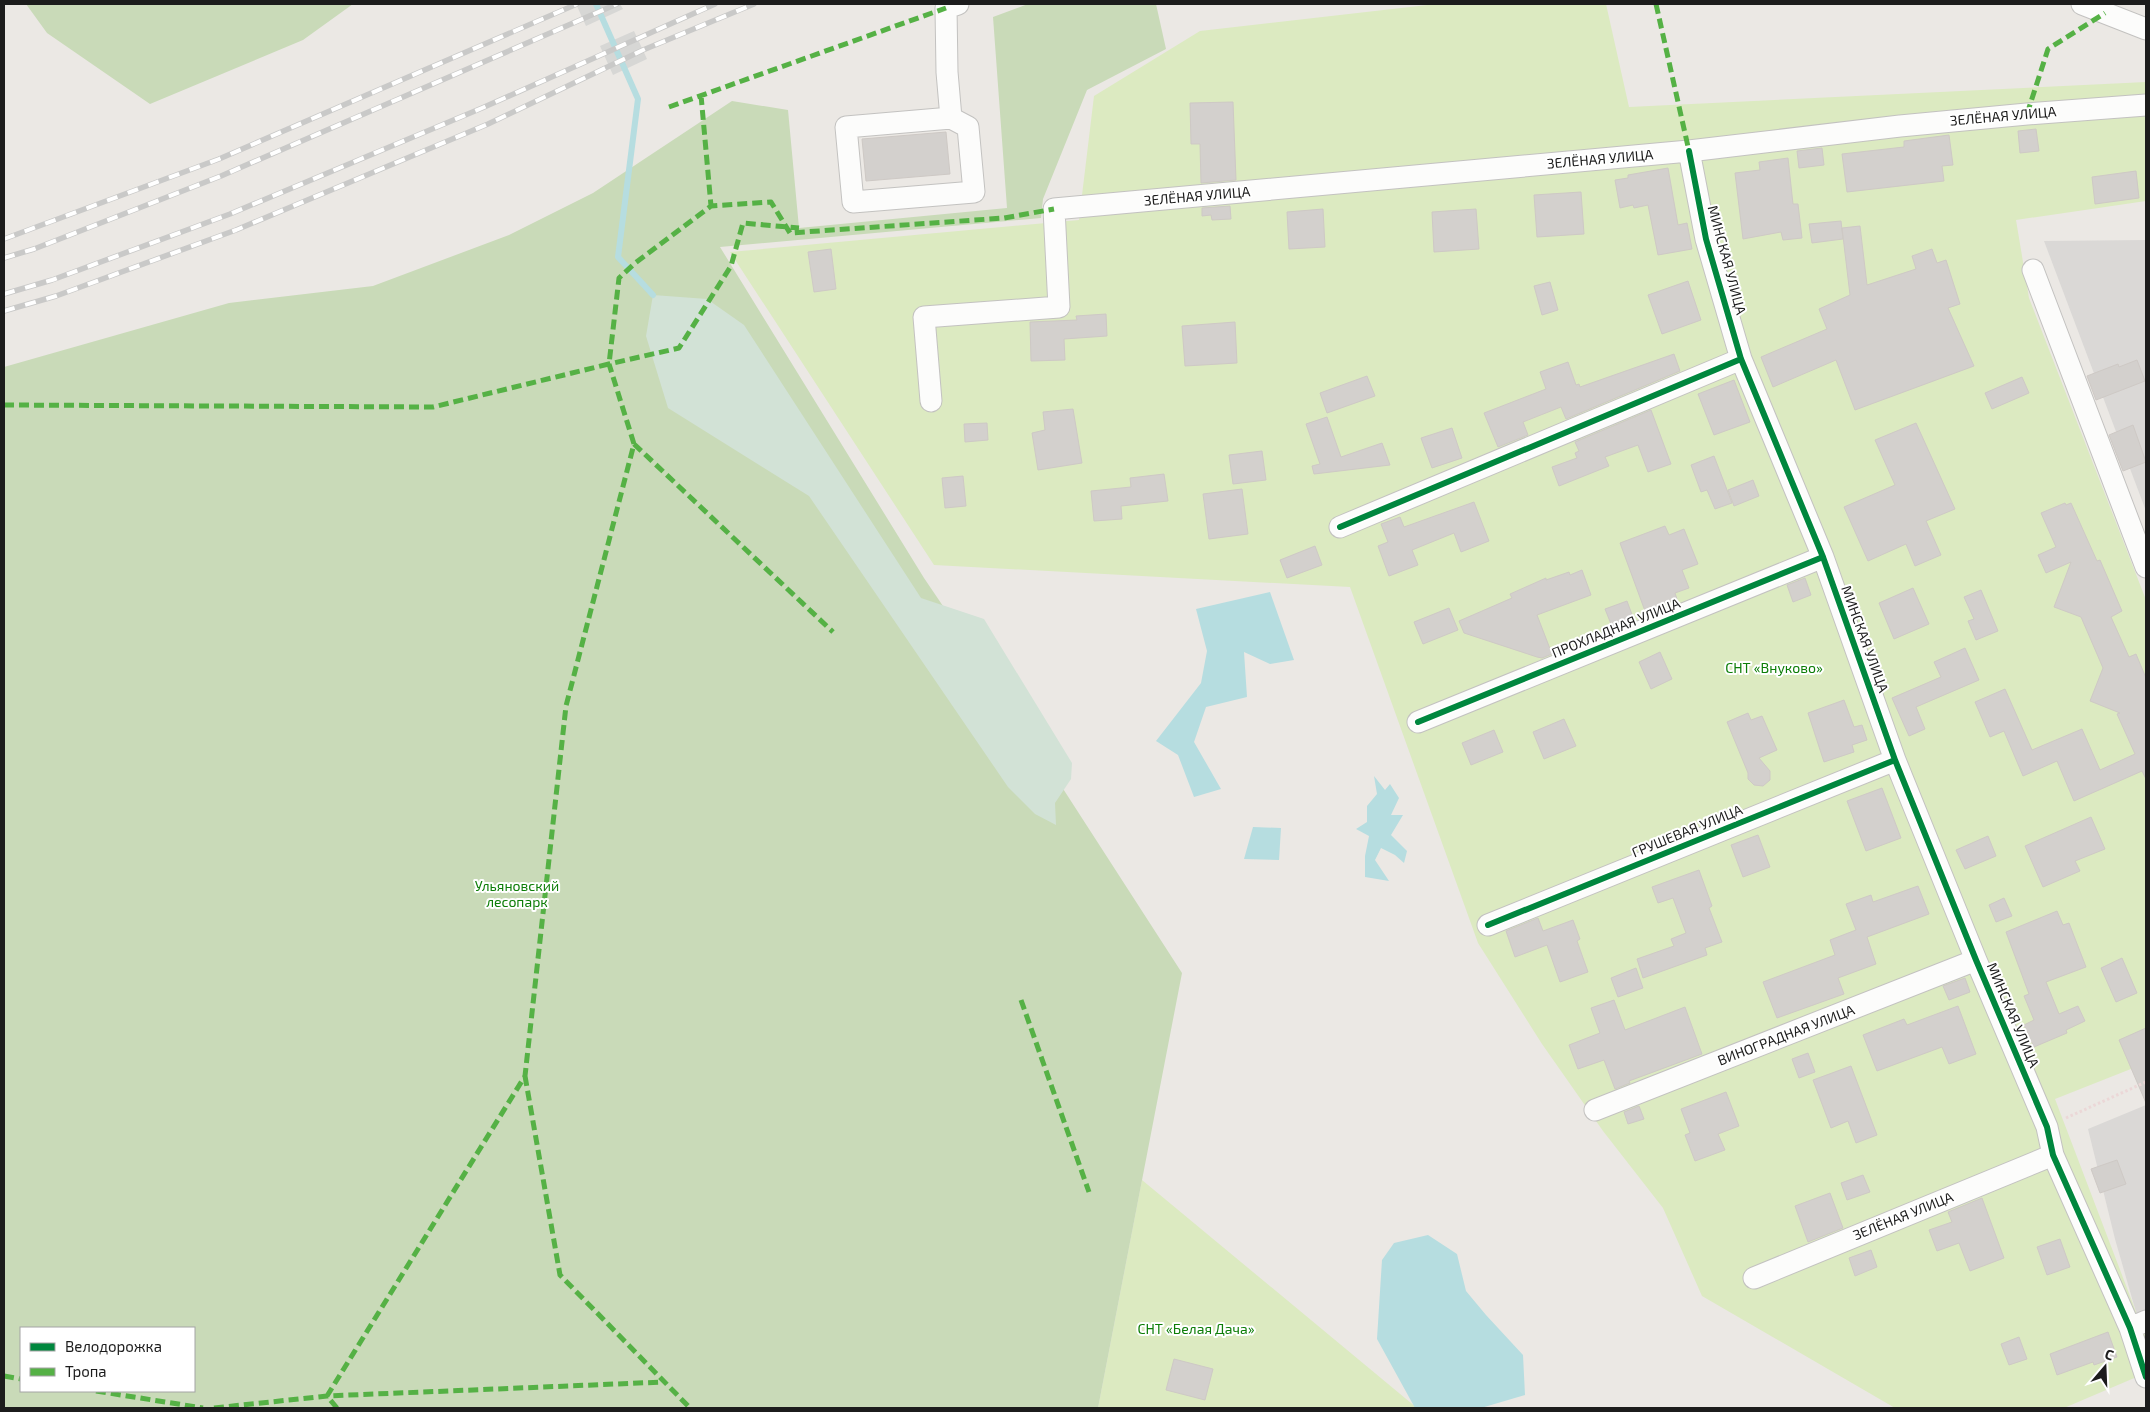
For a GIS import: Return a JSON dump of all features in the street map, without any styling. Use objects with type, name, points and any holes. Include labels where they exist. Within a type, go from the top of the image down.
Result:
[{"type":"street","points":[[950,118],[946,8],[958,4]]},
{"type":"street","points":[[2082,4],[2146,29]]},
{"type":"street","name":"ЗЕЛЁНАЯ УЛИЦА","points":[[931,401],[924,317],[1059,307],[1054,209],[1689,150],[1910,125],[2146,105]]},
{"type":"street","points":[[950,118],[968,127],[974,192],[853,202],[846,127],[950,118]]},
{"type":"street","name":"МИНСКАЯ УЛИЦА","points":[[1689,150],[1706,239],[1741,359],[1823,557],[1895,760],[1976,960],[2047,1127],[2053,1155],[2138,1325],[2146,1377]]},
{"type":"street","points":[[2033,270],[2146,567]]},
{"type":"street","points":[[1340,527],[1741,359]]},
{"type":"street","name":"ПРОХЛАДНАЯ УЛИЦА","points":[[1418,722],[1823,557]]},
{"type":"street","name":"ГРУШЕВАЯ УЛИЦА","points":[[1488,925],[1895,760]]},
{"type":"street","name":"ВИНОГРАДНАЯ УЛИЦА","points":[[1595,1110],[1976,960]]},
{"type":"street","name":"ЗЕЛЁНАЯ УЛИЦА","points":[[1754,1278],[2053,1155]]},
{"type":"path","points":[[2047,1127],[2146,1082]]},
{"type":"shaded area","points":[[2146,240],[2146,511],[2044,241]]},
{"type":"shaded area","points":[[2146,1105],[2146,1347],[2115,1239],[2088,1129]]},
{"type":"green space","points":[[26,4],[353,4],[303,40],[150,104],[47,33]]},
{"type":"green space","name":"Ульяновский лесопарк","points":[[1028,4],[1156,4],[1166,49],[1087,90],[1043,199],[1041,218],[720,247],[924,578],[987,671],[1182,973],[1098,1408],[4,1408],[4,367],[229,303],[373,286],[509,235],[593,193],[732,101],[788,110],[799,228],[1007,208],[993,17]]},
{"type":"green space","name":"СНТ «Внуково»","points":[[1436,4],[1606,4],[1629,107],[2146,82],[2146,201],[2016,220],[2029,298],[2146,600],[2146,1063],[2055,1099],[2146,1338],[2146,1373],[2064,1408],[1895,1408],[1702,1296],[1663,1208],[1603,1131],[1542,1044],[1478,943],[1350,587],[934,565],[730,252],[1079,220],[1094,96],[1200,31]]},
{"type":"green space","points":[[653,295],[707,299],[744,325],[921,598],[984,619],[1072,763],[1071,779],[1055,803],[1056,825],[1035,814],[1008,787],[809,496],[668,408],[646,336]]},
{"type":"green space","name":"СНТ «Белая Дача»","points":[[1142,1180],[1417,1408],[1098,1408]]},
{"type":"water","points":[[1270,592],[1294,660],[1270,664],[1244,652],[1247,697],[1206,707],[1194,742],[1221,789],[1194,797],[1178,755],[1156,741],[1201,683],[1207,651],[1196,609]]},
{"type":"water","points":[[1374,776],[1385,790],[1390,784],[1399,798],[1391,815],[1403,815],[1391,835],[1407,851],[1404,863],[1395,855],[1381,848],[1375,860],[1389,881],[1365,877],[1365,856],[1369,836],[1356,829],[1367,822],[1367,806],[1377,794]]},
{"type":"water","points":[[1253,827],[1281,828],[1279,860],[1244,859]]},
{"type":"water","points":[[1428,1235],[1457,1254],[1466,1291],[1523,1355],[1525,1395],[1481,1408],[1415,1408],[1377,1339],[1382,1260],[1394,1243]]},
{"type":"pier","points":[[576,4],[620,4],[623,9],[586,26]]},
{"type":"pier","points":[[634,31],[647,59],[613,75],[600,46]]},
{"type":"building","points":[[1233,102],[1236,180],[1201,183],[1200,144],[1191,144],[1190,103]]},
{"type":"building","points":[[2036,129],[2039,151],[2020,153],[2018,131]]},
{"type":"building","points":[[946,132],[950,174],[866,181],[862,139]]},
{"type":"building","points":[[1949,135],[1953,165],[1942,166],[1944,181],[1847,192],[1842,154],[1904,147],[1904,141]]},
{"type":"building","points":[[1822,148],[1824,165],[1799,168],[1797,151]]},
{"type":"building","points":[[1788,158],[1793,204],[1798,204],[1802,238],[1783,240],[1781,232],[1743,239],[1735,173],[1760,170],[1759,162]]},
{"type":"building","points":[[1668,168],[1678,225],[1687,223],[1692,249],[1658,255],[1648,205],[1634,208],[1633,205],[1620,208],[1615,180],[1628,178],[1628,175]]},
{"type":"building","points":[[2136,171],[2139,198],[2095,204],[2092,177]]},
{"type":"building","points":[[1581,192],[1584,234],[1537,237],[1534,195]]},
{"type":"building","points":[[1230,206],[1231,219],[1212,220],[1211,215],[1202,216],[1202,208]]},
{"type":"building","points":[[1323,209],[1325,247],[1289,249],[1287,212]]},
{"type":"building","points":[[1476,209],[1479,249],[1434,252],[1432,212]]},
{"type":"building","points":[[1841,221],[1843,239],[1812,243],[1809,224]]},
{"type":"building","points":[[1860,226],[1867,285],[1916,269],[1912,256],[1932,249],[1937,263],[1946,260],[1960,304],[1948,308],[1974,366],[1855,410],[1836,360],[1773,387],[1761,357],[1827,329],[1819,309],[1850,295],[1842,228]]},
{"type":"building","points":[[831,249],[836,289],[814,292],[808,252]]},
{"type":"building","points":[[1688,281],[1701,320],[1662,334],[1648,295]]},
{"type":"building","points":[[1550,282],[1558,310],[1542,315],[1534,286]]},
{"type":"building","points":[[1106,314],[1107,336],[1064,339],[1065,360],[1031,361],[1030,322],[1077,320],[1076,316]]},
{"type":"building","points":[[1235,322],[1237,363],[1185,366],[1182,326]]},
{"type":"building","points":[[1674,354],[1680,371],[1566,419],[1561,407],[1523,422],[1528,435],[1498,447],[1484,413],[1546,389],[1540,372],[1568,362],[1576,385],[1579,384],[1580,387]]},
{"type":"building","points":[[2137,360],[2145,381],[2096,400],[2087,376],[2118,364],[2119,367]]},
{"type":"building","points":[[1367,376],[1375,396],[1327,413],[1320,393]]},
{"type":"building","points":[[2022,377],[2029,393],[1992,409],[1985,393]]},
{"type":"building","points":[[1734,380],[1750,422],[1714,435],[1698,394]]},
{"type":"building","points":[[1073,409],[1082,463],[1038,470],[1032,433],[1045,430],[1043,412]]},
{"type":"building","points":[[1651,410],[1671,464],[1648,472],[1638,445],[1605,457],[1609,466],[1559,486],[1552,467],[1577,458],[1575,453],[1579,451],[1575,442]]},
{"type":"building","points":[[1327,417],[1341,457],[1382,443],[1390,465],[1314,474],[1312,466],[1320,464],[1306,424]]},
{"type":"building","points":[[987,423],[988,440],[965,442],[964,424]]},
{"type":"building","points":[[1916,423],[1955,509],[1926,521],[1941,555],[1915,566],[1906,544],[1868,561],[1844,507],[1895,485],[1875,440]]},
{"type":"building","points":[[2133,425],[2146,462],[2123,471],[2109,435]]},
{"type":"building","points":[[1452,428],[1462,458],[1432,468],[1421,438]]},
{"type":"building","points":[[1262,451],[1266,480],[1233,484],[1229,455]]},
{"type":"building","points":[[1714,456],[1732,503],[1715,509],[1707,490],[1701,492],[1691,465]]},
{"type":"building","points":[[1164,474],[1168,501],[1121,506],[1122,519],[1094,521],[1091,491],[1131,487],[1130,478]]},
{"type":"building","points":[[963,476],[966,506],[945,508],[942,478]]},
{"type":"building","points":[[1753,480],[1759,496],[1734,506],[1728,490]]},
{"type":"building","points":[[1242,489],[1248,534],[1209,539],[1203,494]]},
{"type":"building","points":[[1474,502],[1489,541],[1461,552],[1454,533],[1412,550],[1418,565],[1389,576],[1378,546],[1388,542],[1381,524],[1400,517],[1404,527]]},
{"type":"building","points":[[2065,503],[2066,505],[2071,503],[2097,561],[2100,560],[2122,611],[2111,617],[2129,657],[2136,654],[2146,678],[2146,779],[2142,771],[2074,801],[2057,761],[2023,776],[2004,731],[1990,737],[1975,702],[2005,689],[2032,750],[2082,729],[2100,770],[2135,754],[2117,714],[2120,713],[2090,701],[2103,668],[2081,617],[2054,607],[2071,562],[2046,573],[2038,555],[2056,547],[2041,513]]},
{"type":"building","points":[[1665,526],[1669,535],[1684,529],[1698,564],[1682,570],[1689,588],[1675,593],[1677,599],[1645,611],[1620,543]]},
{"type":"building","points":[[1315,546],[1322,565],[1287,578],[1280,560]]},
{"type":"building","points":[[1582,570],[1591,595],[1537,615],[1552,654],[1542,658],[1537,657],[1464,633],[1459,621],[1512,598],[1510,594],[1546,578],[1546,580],[1569,572],[1570,575]]},
{"type":"building","points":[[1805,578],[1811,595],[1793,602],[1787,585]]},
{"type":"building","points":[[1913,588],[1929,624],[1894,639],[1879,603]]},
{"type":"building","points":[[1981,590],[1998,631],[1976,640],[1968,621],[1974,619],[1964,597]]},
{"type":"building","points":[[1627,601],[1634,620],[1613,629],[1605,609]]},
{"type":"building","points":[[1449,608],[1458,630],[1423,644],[1414,622]]},
{"type":"building","points":[[1965,648],[1979,680],[1916,707],[1925,729],[1909,736],[1892,698],[1941,677],[1934,662]]},
{"type":"building","points":[[1660,652],[1672,679],[1651,689],[1639,662]]},
{"type":"building","points":[[1844,700],[1854,727],[1862,725],[1867,740],[1852,745],[1854,752],[1824,762],[1808,713]]},
{"type":"building","points":[[1748,713],[1751,720],[1762,716],[1777,750],[1759,758],[1770,771],[1770,780],[1763,786],[1754,785],[1748,779],[1748,773],[1727,722]]},
{"type":"building","points":[[1564,719],[1576,746],[1544,759],[1533,732]]},
{"type":"building","points":[[1494,730],[1503,752],[1471,765],[1462,743]]},
{"type":"building","points":[[1882,788],[1901,838],[1866,851],[1847,801]]},
{"type":"building","points":[[2091,817],[2105,849],[2075,861],[2080,871],[2043,887],[2025,846]]},
{"type":"building","points":[[1758,835],[1770,867],[1743,877],[1731,845]]},
{"type":"building","points":[[1988,836],[1996,856],[1965,869],[1956,850]]},
{"type":"building","points":[[1699,870],[1712,906],[1709,908],[1722,942],[1705,948],[1707,955],[1643,978],[1637,959],[1674,946],[1671,939],[1686,933],[1673,898],[1658,903],[1652,887]]},
{"type":"building","points":[[1918,886],[1929,914],[1867,937],[1876,964],[1838,978],[1844,994],[1777,1018],[1763,982],[1835,955],[1830,940],[1856,930],[1846,904],[1871,895],[1873,902]]},
{"type":"building","points":[[2004,898],[2012,916],[1996,922],[1989,905]]},
{"type":"building","points":[[2057,911],[2063,925],[2069,923],[2086,967],[2046,982],[2059,1014],[2078,1006],[2085,1021],[2066,1030],[2067,1033],[2034,1047],[2024,1025],[2034,1020],[2024,996],[2029,994],[2006,932]]},
{"type":"building","points":[[1538,918],[1543,931],[1573,920],[1580,939],[1577,941],[1588,972],[1560,982],[1547,945],[1515,957],[1506,931]]},
{"type":"building","points":[[2122,958],[2137,993],[2116,1002],[2101,968]]},
{"type":"building","points":[[1636,968],[1643,988],[1618,997],[1611,978]]},
{"type":"building","points":[[1965,978],[1970,992],[1949,1000],[1943,986]]},
{"type":"building","points":[[1614,1000],[1625,1030],[1685,1007],[1702,1054],[1629,1081],[1630,1083],[1615,1089],[1604,1060],[1578,1069],[1569,1045],[1600,1033],[1591,1008]]},
{"type":"building","points":[[1958,1006],[1976,1054],[1949,1064],[1942,1047],[1877,1071],[1863,1035],[1904,1019],[1907,1025]]},
{"type":"building","points":[[2146,1028],[2146,1103],[2119,1040]]},
{"type":"building","points":[[1808,1053],[1815,1072],[1799,1078],[1792,1059]]},
{"type":"building","points":[[1851,1066],[1877,1135],[1856,1143],[1848,1121],[1831,1128],[1813,1080]]},
{"type":"building","points":[[1726,1092],[1739,1126],[1718,1134],[1725,1150],[1695,1161],[1685,1135],[1690,1133],[1681,1109]]},
{"type":"building","points":[[1639,1106],[1644,1119],[1628,1124],[1624,1112]]},
{"type":"building","points":[[2117,1160],[2126,1184],[2100,1193],[2091,1169]]},
{"type":"building","points":[[1863,1175],[1870,1192],[1847,1200],[1841,1183]]},
{"type":"building","points":[[1830,1193],[1843,1228],[1808,1242],[1795,1206]]},
{"type":"building","points":[[1982,1198],[2004,1258],[1970,1271],[1959,1243],[1937,1251],[1929,1230],[1952,1222],[1948,1212]]},
{"type":"building","points":[[2060,1239],[2070,1267],[2047,1275],[2037,1247]]},
{"type":"building","points":[[1871,1250],[1877,1267],[1855,1276],[1849,1258]]},
{"type":"building","points":[[2108,1332],[2117,1357],[2094,1365],[2093,1362],[2057,1375],[2050,1354]]},
{"type":"building","points":[[2019,1337],[2027,1359],[2009,1365],[2001,1344]]},
{"type":"building","points":[[1174,1359],[1213,1369],[1205,1400],[1166,1390]]},
{"type":"waterway","points":[[596,4],[638,99],[618,257],[653,295]]},
{"type":"railway","points":[[4,239],[219,159],[577,4]]},
{"type":"railway","points":[[4,258],[34,249],[221,176],[617,4]]},
{"type":"railway","points":[[4,294],[52,280],[230,214],[482,108],[715,4]]},
{"type":"railway","points":[[4,311],[56,296],[236,230],[488,124],[643,50],[754,4]]},
{"type":"marked path","points":[[1656,4],[1689,151]]},
{"type":"marked path","points":[[669,107],[946,8]]},
{"type":"marked path","points":[[2027,114],[2048,49],[2105,13]]},
{"type":"marked path","points":[[701,95],[711,206]]},
{"type":"marked path","points":[[4,405],[433,407],[609,364],[619,278],[634,264],[711,206],[771,202],[790,233],[1004,218],[1054,209]]},
{"type":"marked path","points":[[337,1408],[327,1396],[525,1076],[566,706],[634,444],[609,364],[679,348],[731,266],[743,223],[799,228]]},
{"type":"marked path","points":[[634,444],[833,632]]},
{"type":"marked path","points":[[1021,1000],[1089,1192]]},
{"type":"marked path","points":[[525,1076],[560,1275],[690,1408]]},
{"type":"marked path","points":[[4,1376],[20,1379]]},
{"type":"marked path","points":[[214,1408],[327,1396],[664,1382]]},
{"type":"marked path","points":[[102,1392],[203,1408]]},
{"type":"cycle path","points":[[1689,151],[1706,239],[1741,359],[1823,557],[1895,760],[1976,960],[2047,1127],[2053,1155],[2130,1328],[2146,1377]]},
{"type":"cycle path","points":[[1340,527],[1741,359]]},
{"type":"cycle path","points":[[1418,722],[1823,557]]},
{"type":"cycle path","points":[[1488,925],[1895,760]]}]
